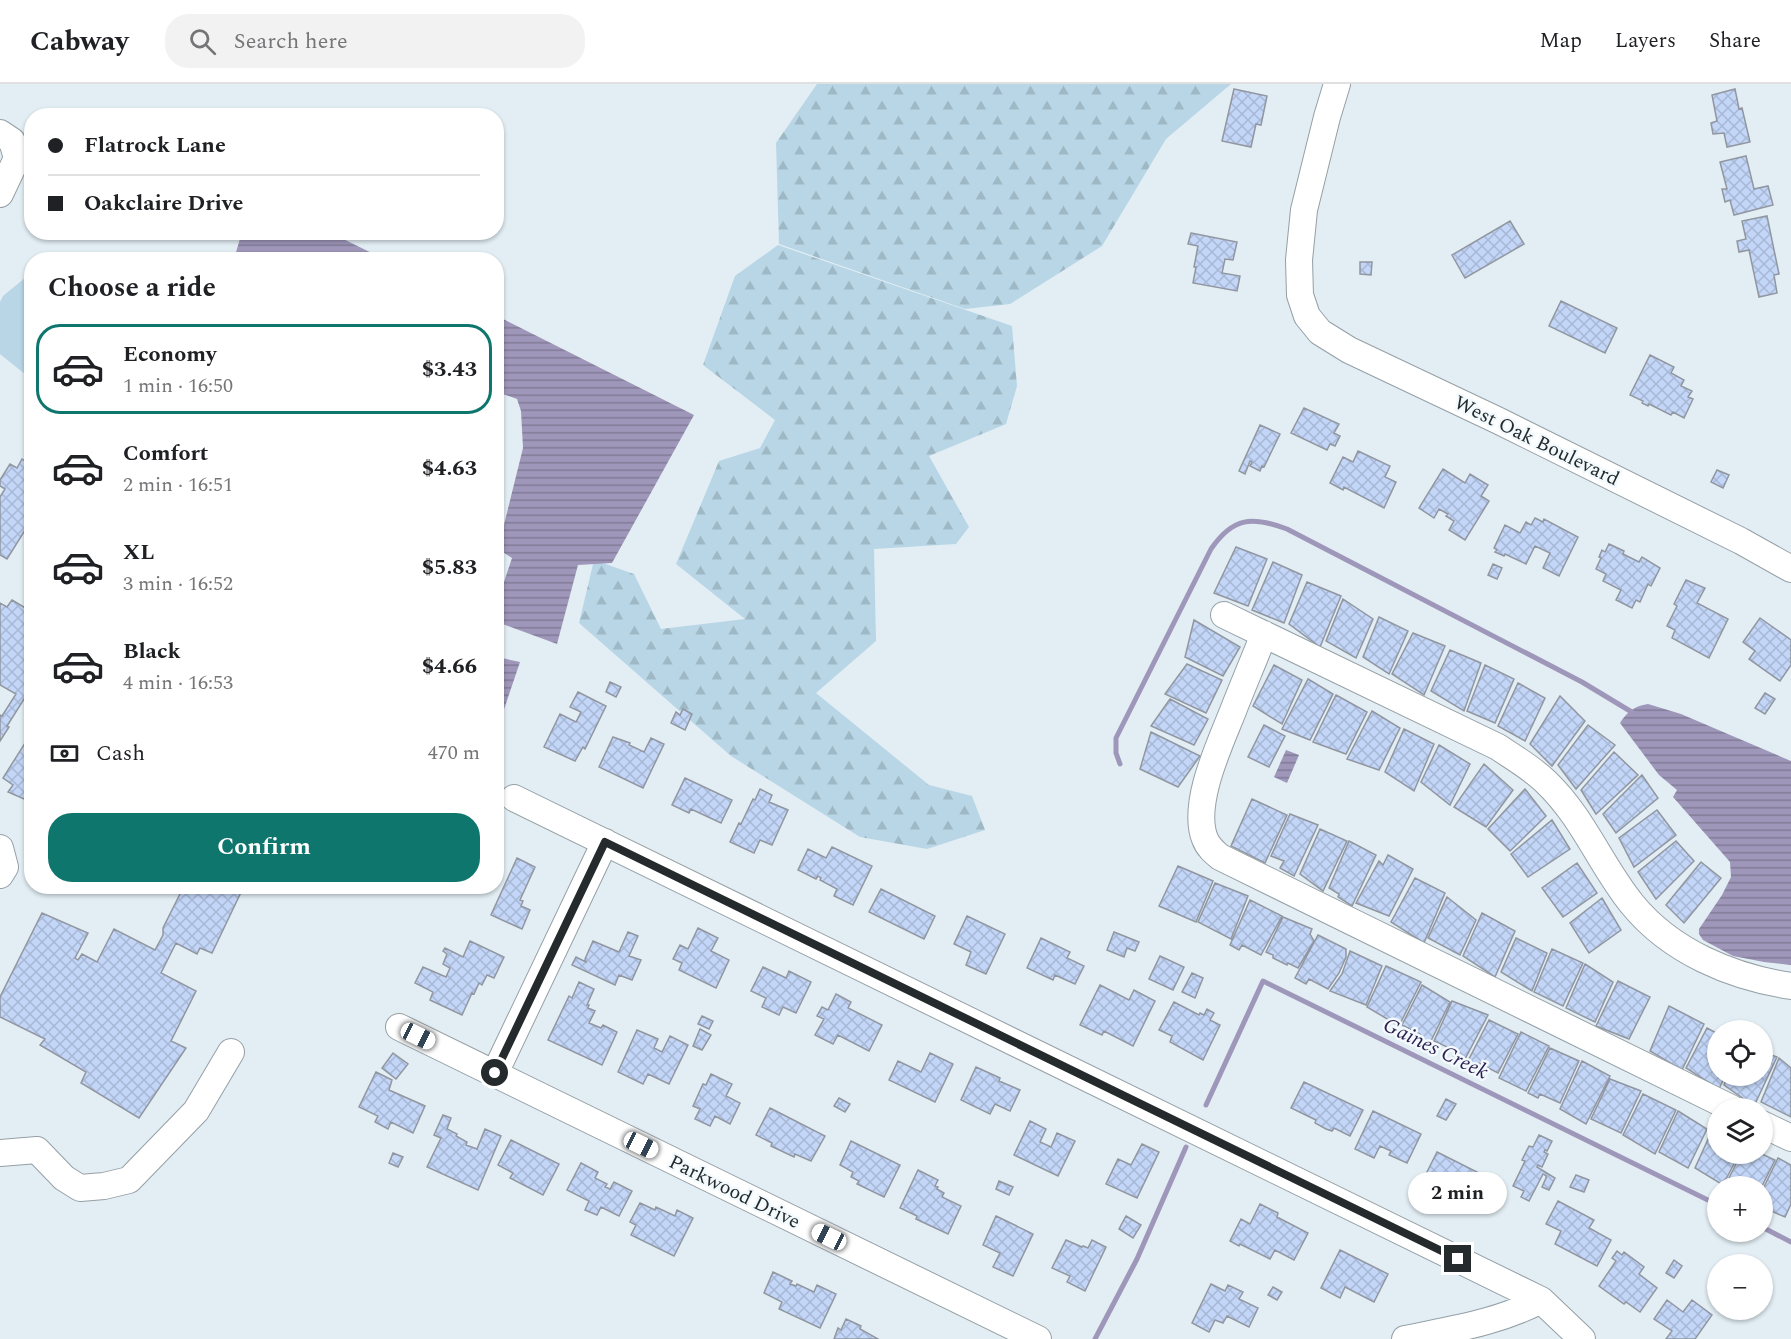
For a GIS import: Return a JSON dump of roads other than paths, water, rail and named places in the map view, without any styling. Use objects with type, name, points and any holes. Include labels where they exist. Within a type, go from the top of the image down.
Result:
[{"type":"street","name":"West Oak Boulevard","points":[[1337,84],[1304,210],[1299,260],[1300,295],[1307,316],[1320,332],[1349,350],[1499,421],[1730,536],[1791,569]]},
{"type":"street","points":[[0,133],[12,141],[17,158],[0,194]]},
{"type":"street","points":[[1224,615],[1488,743],[1520,761],[1546,781],[1567,805],[1614,879],[1633,905],[1659,931],[1683,949],[1711,964],[1745,976],[1791,986]]},
{"type":"street","points":[[1264,634],[1214,759],[1206,785],[1202,806],[1202,826],[1205,839],[1211,849],[1229,861],[1711,1098]]},
{"type":"street","points":[[514,798],[1541,1300],[1582,1339]]},
{"type":"street","points":[[495,1073],[605,842]]},
{"type":"street","points":[[0,848],[5,867],[0,875]]},
{"type":"street","name":"Parkwood Drive","points":[[399,1027],[1038,1339]]},
{"type":"street","points":[[0,1153],[38,1150],[64,1178],[80,1188],[104,1186],[129,1180],[196,1111],[231,1052]]},
{"type":"street","points":[[1773,1129],[1791,1138]]},
{"type":"street","points":[[1405,1339],[1494,1320],[1518,1312],[1541,1300]]},
{"type":"waterway","points":[[1120,764],[1116,753],[1116,738],[1211,549],[1219,538],[1235,525],[1253,521],[1287,529],[1582,682],[1635,714]]},
{"type":"waterway","name":"Gaines Creek","points":[[1206,1105],[1263,981],[1707,1200]]},
{"type":"waterway","name":"Gaines Creek","points":[[1095,1339],[1137,1259],[1186,1147]]},
{"type":"waterway","name":"Gaines Creek","points":[[1773,1233],[1791,1242]]}]
